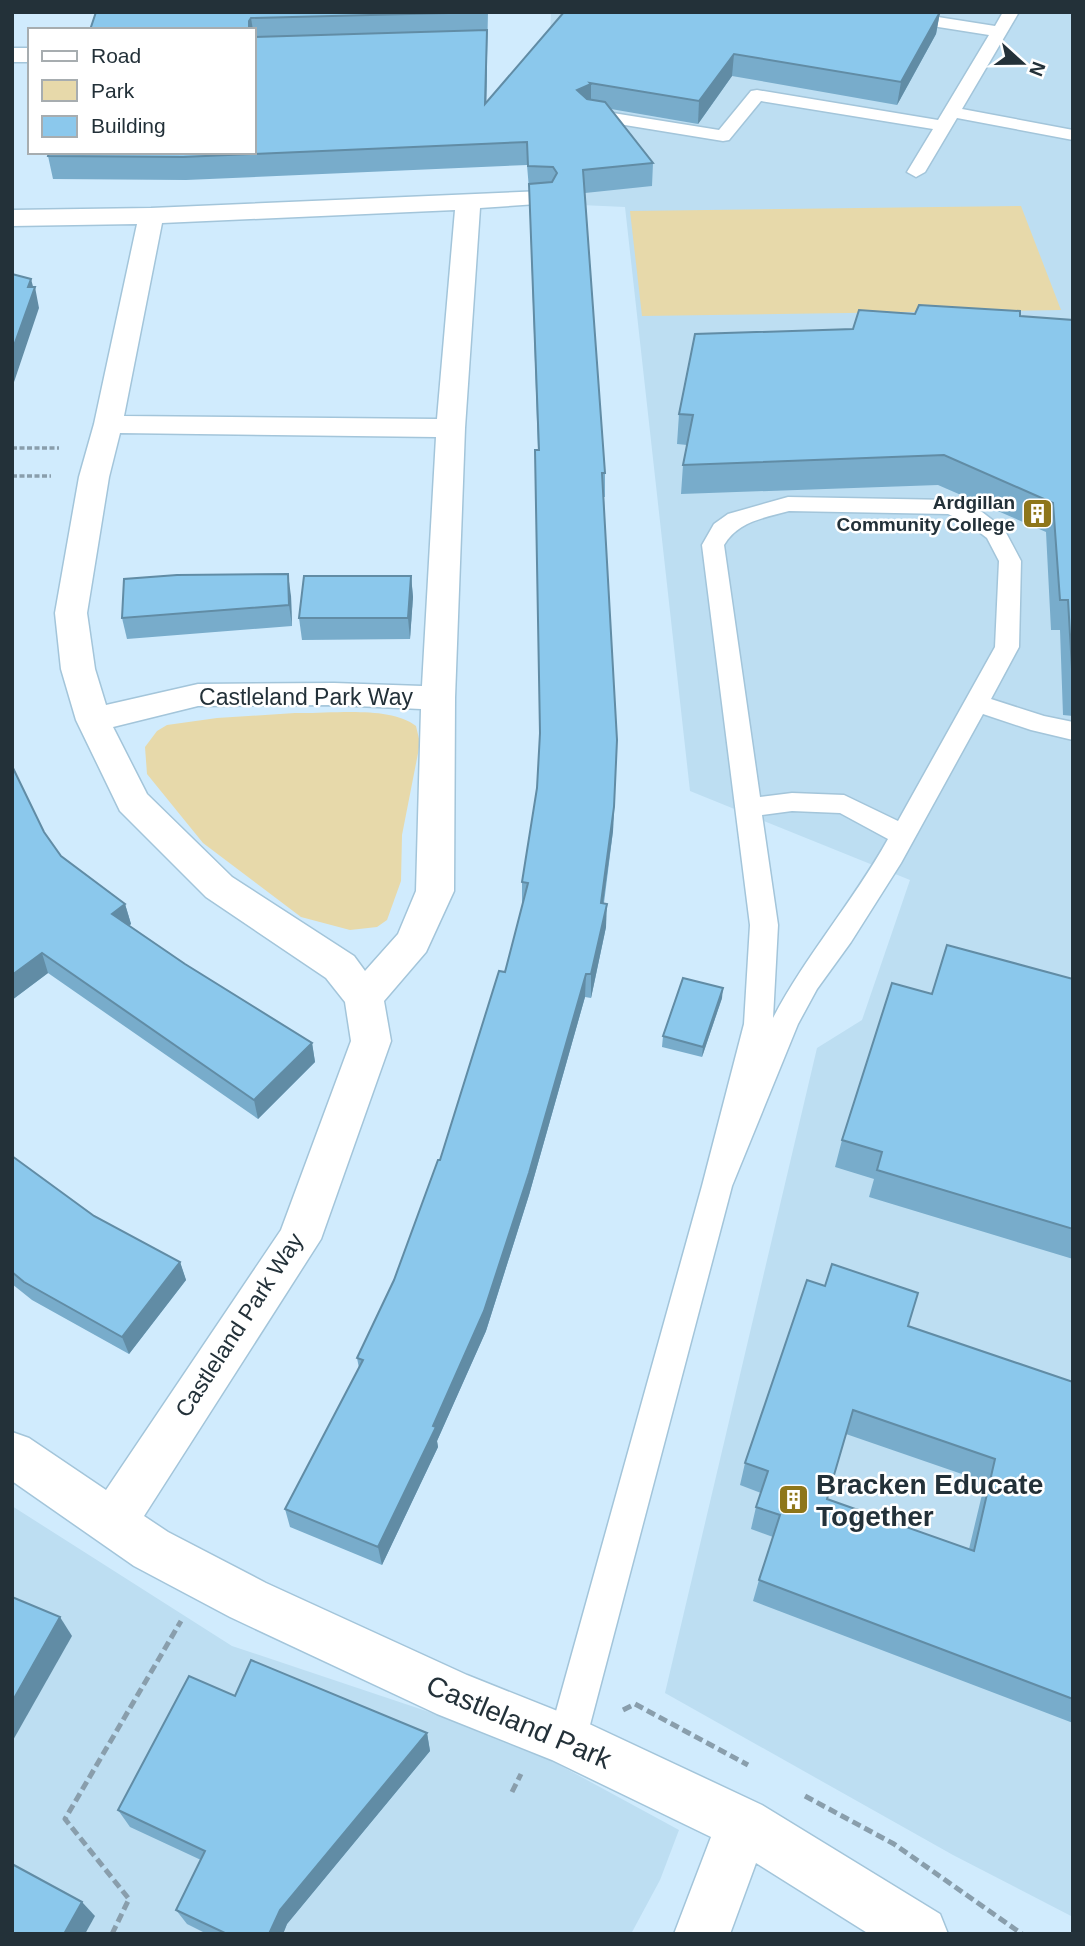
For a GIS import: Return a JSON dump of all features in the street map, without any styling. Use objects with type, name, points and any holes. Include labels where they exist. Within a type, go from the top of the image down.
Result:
[{"type":"street","points":[[12,218],[151,216],[543,198]]},
{"type":"street","name":"Castleland Park Way","points":[[364,998],[413,942],[435,891],[438,698],[450,428],[468,201]]},
{"type":"street","name":"Castleland Park Way","points":[[113,1521],[299,1239],[371,1041],[364,998],[340,967],[219,887],[133,802],[93,720],[78,670],[71,613],[94,477],[108,424],[151,216]]},
{"type":"street","points":[[108,424],[450,428]]},
{"type":"street","name":"Castleland Park Way","points":[[93,720],[198,695],[334,694],[438,698]]},
{"type":"street","name":"Castleland Park","points":[[12,1454],[151,1549],[248,1600],[455,1696],[566,1740],[743,1824],[920,1934]]},
{"type":"street","points":[[702,1934],[743,1824]]},
{"type":"lane","points":[[875,12],[1000,32]]},
{"type":"lane","points":[[916,172],[1011,12]]},
{"type":"lane","points":[[588,114],[723,136],[757,95],[1073,135]]},
{"type":"lane","points":[[566,1740],[717,1186],[758,1024],[764,925],[713,545],[722,529],[736,519],[788,504],[951,507],[974,517],[996,534],[1010,561],[1007,647],[904,835],[861,905],[807,981],[784,1024],[717,1186]]},
{"type":"lane","points":[[978,703],[1040,724],[1073,731]]},
{"type":"lane","points":[[748,808],[792,802],[844,804],[904,835]]},
{"type":"path","points":[[112,1934],[129,1899],[65,1819],[207,1578]]},
{"type":"shaded area","points":[[551,12],[1073,12],[1073,1917],[953,1855],[665,1693],[817,1048],[862,1020],[910,880],[690,791],[625,207],[559,204],[547,115]]},
{"type":"shaded area","points":[[12,1506],[232,1646],[471,1726],[552,1761],[679,1830],[660,1880],[631,1934],[12,1934]]},
{"type":"green space","points":[[1021,206],[1061,310],[642,316],[630,211]]},
{"type":"green space","points":[[295,713],[375,713],[405,719],[416,726],[420,743],[402,835],[401,881],[387,920],[377,927],[350,930],[301,917],[203,843],[147,774],[145,747],[157,731],[167,725],[217,718]]},
{"type":"building","points":[[96,12],[487,12],[251,18],[249,28],[91,28]]},
{"type":"building","points":[[564,12],[940,12],[901,82],[734,54],[699,101],[590,83],[577,90],[587,99],[605,102],[653,163],[583,170],[605,473],[602,473],[617,740],[614,807],[601,903],[607,904],[591,974],[586,974],[529,1173],[484,1311],[433,1426],[436,1427],[378,1547],[285,1509],[363,1360],[357,1358],[394,1280],[440,1160],[499,971],[505,972],[528,883],[522,882],[537,788],[540,733],[535,450],[539,450],[529,184],[552,182],[557,173],[553,167],[528,166],[527,142],[256,154],[256,37],[487,30],[485,104]]},
{"type":"building","points":[[48,154],[252,154],[183,157]]},
{"type":"building","points":[[12,274],[31,279],[28,287],[35,287],[12,351]]},
{"type":"building","name":"Ardgillan Community College","points":[[919,305],[1020,311],[1020,316],[1073,320],[1073,686],[1068,600],[1060,600],[1053,503],[944,455],[683,465],[693,415],[679,414],[695,334],[853,329],[859,310],[915,314]]},
{"type":"building","points":[[288,574],[289,605],[122,618],[124,579],[177,575]]},
{"type":"building","points":[[304,576],[411,576],[408,618],[299,618]]},
{"type":"building","points":[[12,766],[44,832],[61,856],[125,904],[112,914],[185,964],[312,1043],[254,1100],[42,953],[12,975]]},
{"type":"building","points":[[947,945],[1073,979],[1073,1229],[877,1170],[882,1152],[842,1140],[892,983],[932,994]]},
{"type":"building","points":[[683,978],[723,988],[703,1047],[663,1036]]},
{"type":"building","points":[[12,1156],[94,1216],[180,1262],[122,1337],[24,1282],[12,1272]]},
{"type":"building","name":"Bracken Educate Together","points":[[832,1264],[918,1293],[908,1326],[1073,1382],[1073,1699],[759,1580],[780,1515],[756,1507],[768,1471],[745,1463],[807,1280],[825,1286]],"holes":[[[853,1410],[995,1459],[974,1551],[827,1499]]]},
{"type":"building","points":[[12,1597],[60,1617],[12,1702]]},
{"type":"building","points":[[251,1660],[427,1733],[280,1910],[269,1934],[227,1934],[176,1910],[205,1851],[118,1810],[189,1676],[235,1696]]},
{"type":"building","points":[[12,1864],[82,1902],[64,1934],[12,1934]]},
{"type":"place","name":"Ardgillan Community College","points":[[1038,513]]},
{"type":"place","name":"Bracken Educate Together","points":[[793,1500]]}]
